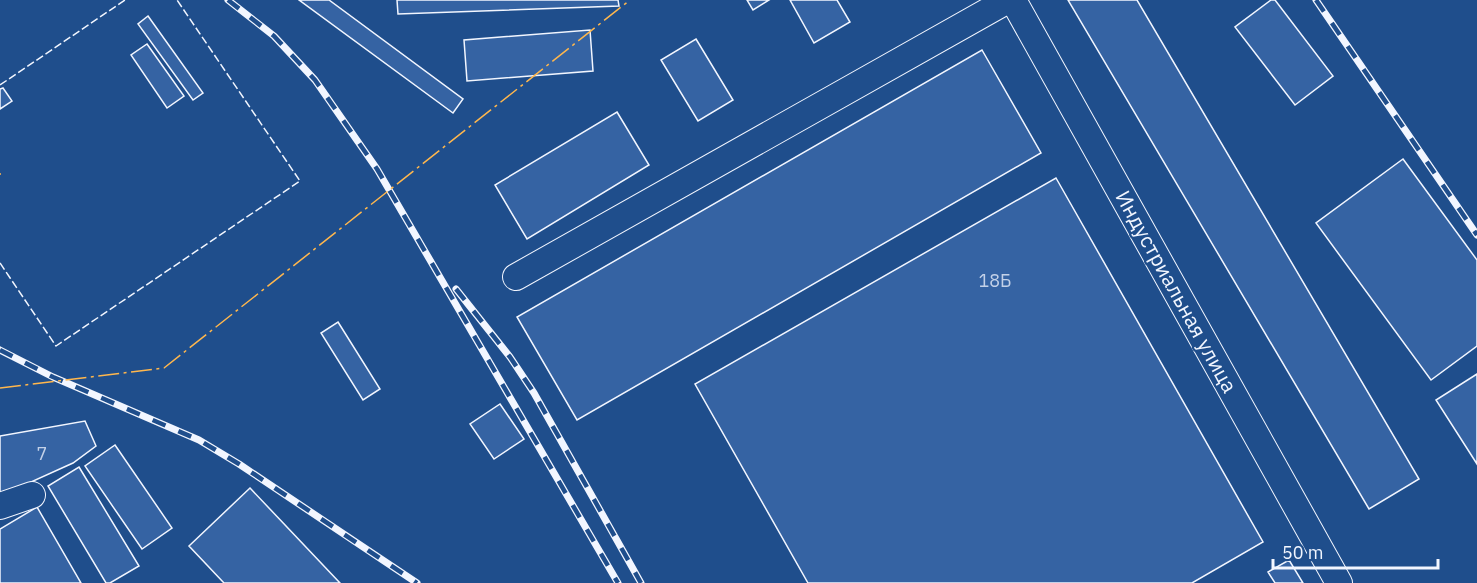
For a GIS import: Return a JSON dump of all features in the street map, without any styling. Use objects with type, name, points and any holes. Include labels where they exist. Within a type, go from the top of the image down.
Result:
[{"type":"street","points":[[516,277],[1011,0]]},
{"type":"street","name":"Индустриальная улица","points":[[1011,0],[1339,583]]},
{"type":"street","points":[[0,506],[32,495]]},
{"type":"building","points":[[299,0],[329,0],[463,99],[453,113]]},
{"type":"building","points":[[397,0],[618,0],[619,6],[398,14]]},
{"type":"building","points":[[747,0],[769,0],[753,10]]},
{"type":"building","points":[[790,0],[837,0],[850,22],[814,43]]},
{"type":"building","points":[[1068,0],[1137,0],[1419,479],[1369,509]]},
{"type":"building","points":[[1271,0],[1275,0],[1333,76],[1295,105],[1235,27]]},
{"type":"building","points":[[148,16],[203,93],[193,100],[138,24]]},
{"type":"building","points":[[590,30],[593,71],[467,81],[464,40]]},
{"type":"building","points":[[696,39],[733,100],[698,121],[661,60]]},
{"type":"building","points":[[147,44],[184,96],[167,108],[131,55]]},
{"type":"building","points":[[982,50],[1041,153],[577,420],[517,317]]},
{"type":"building","points":[[3,88],[12,101],[0,109],[0,89]]},
{"type":"building","points":[[617,112],[649,165],[527,239],[495,185]]},
{"type":"building","points":[[1403,159],[1477,260],[1477,346],[1431,380],[1316,223]]},
{"type":"building","points":[[1056,178],[1263,542],[1192,583],[808,583],[695,384]]},
{"type":"building","points":[[338,322],[380,389],[363,400],[321,333]]},
{"type":"building","points":[[1477,374],[1477,464],[1436,400]]},
{"type":"building","points":[[500,404],[524,439],[494,459],[470,424]]},
{"type":"building","points":[[85,421],[96,446],[73,463],[0,496],[0,436]]},
{"type":"building","points":[[115,445],[172,528],[142,549],[85,466]]},
{"type":"building","points":[[79,467],[139,566],[110,583],[106,583],[48,486]]},
{"type":"building","points":[[250,488],[340,583],[224,583],[189,546]]},
{"type":"building","points":[[37,507],[81,583],[0,583],[0,529]]},
{"type":"building","points":[[1289,560],[1303,583],[1275,583],[1268,572]]},
{"type":"railway","points":[[228,0],[274,36],[315,80],[377,169],[618,583]]},
{"type":"railway","points":[[1316,0],[1477,235]]},
{"type":"railway","points":[[456,289],[510,357],[534,393],[641,583]]},
{"type":"railway","points":[[0,350],[53,377],[199,440],[239,464],[417,583]]},
{"type":"fence","points":[[0,85],[125,0]]},
{"type":"fence","points":[[0,263],[56,346],[300,181],[177,0]]},
{"type":"power","points":[[0,388],[164,368],[630,0]]}]
